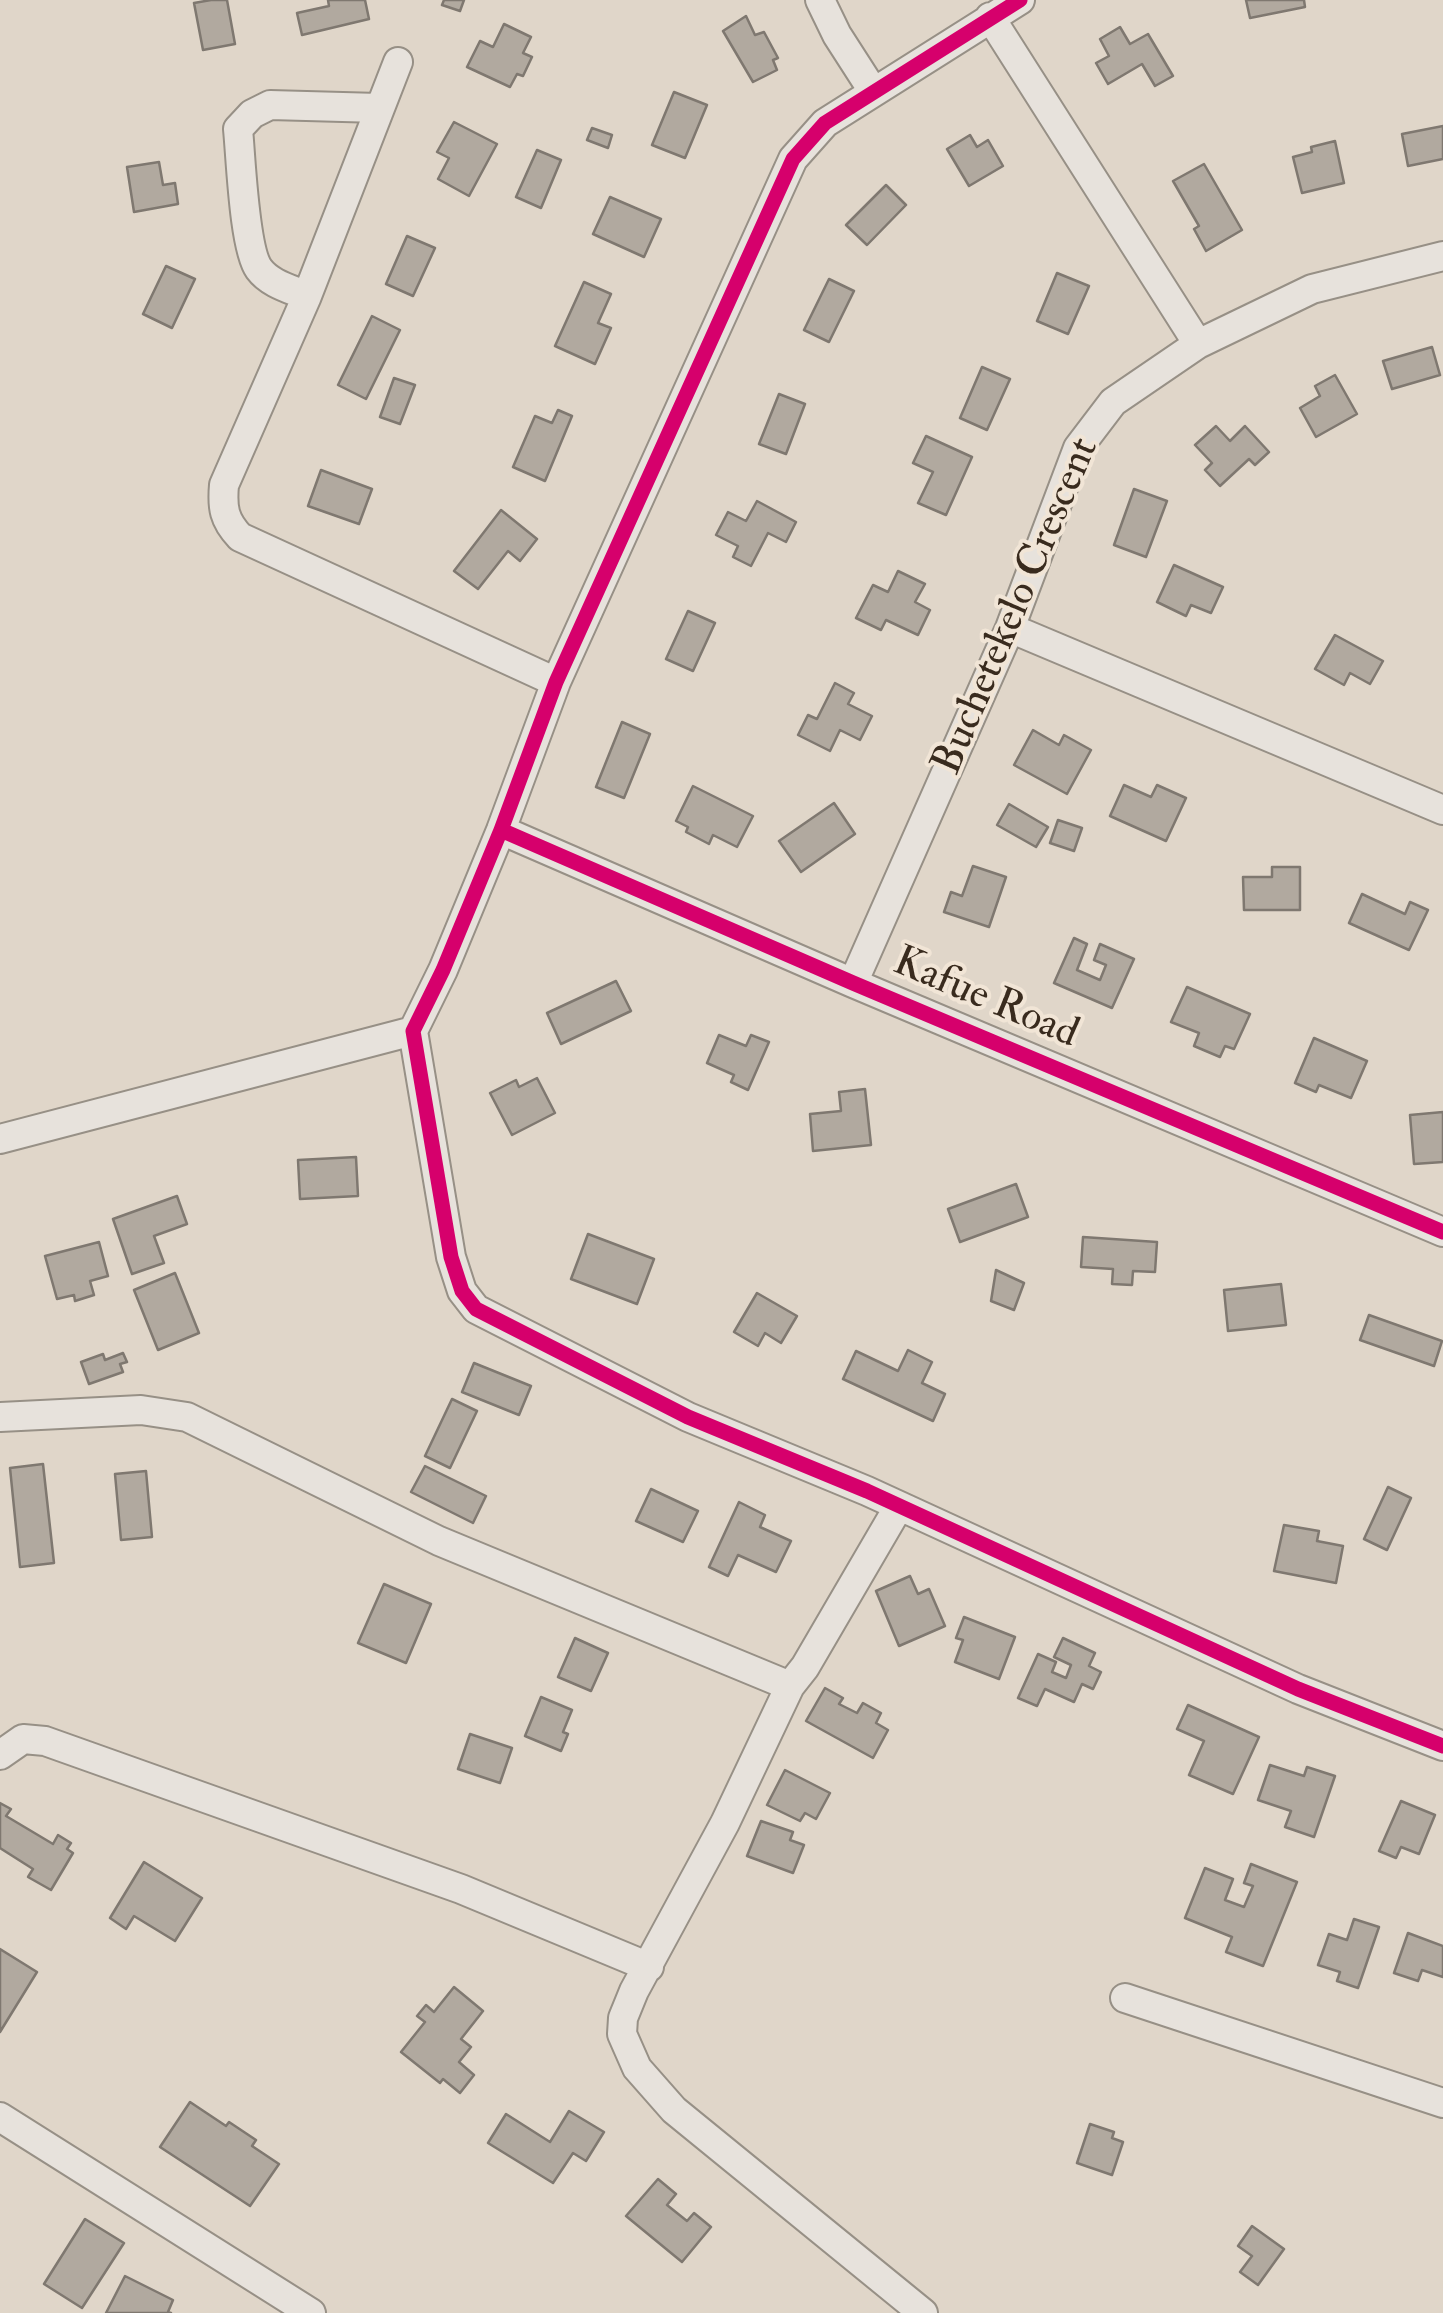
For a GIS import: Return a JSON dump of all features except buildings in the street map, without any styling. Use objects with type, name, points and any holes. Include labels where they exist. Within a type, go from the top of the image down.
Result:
[{"type":"street","points":[[820,0],[873,91]]},
{"type":"street","points":[[1020,0],[825,123],[793,159],[556,682],[501,830],[443,970],[413,1030],[451,1257],[462,1290],[476,1309],[688,1416],[899,1506],[1298,1689],[1443,1746]]},
{"type":"street","points":[[990,17],[1198,344]]},
{"type":"street","points":[[398,62],[307,296],[224,484],[222,504],[226,523],[240,537],[556,682]]},
{"type":"street","points":[[307,296],[273,282],[258,269],[251,250],[238,129],[252,114],[270,106],[379,108]]},
{"type":"street","name":"Buchetekelo Crescent","points":[[853,983],[1010,628],[1078,448],[1113,402],[1198,344],[1312,289],[1443,256]]},
{"type":"street","points":[[1010,628],[1443,810]]},
{"type":"street","name":"Kafue Road","points":[[501,830],[1443,1232]]},
{"type":"street","points":[[0,1139],[413,1030]]},
{"type":"street","points":[[0,1417],[141,1410],[187,1417],[439,1541],[790,1686]]},
{"type":"street","points":[[899,1506],[790,1686],[724,1823],[634,1990],[623,2018],[622,2034],[637,2068],[674,2110],[923,2313]]},
{"type":"street","points":[[0,1755],[23,1739],[45,1740],[460,1889],[649,1968]]},
{"type":"street","points":[[1125,1998],[1443,2103]]},
{"type":"street","points":[[0,2117],[312,2313]]},
{"type":"cycle path","points":[[1020,0],[825,123],[793,159],[556,682],[501,830],[443,970],[413,1031],[451,1257],[462,1291],[476,1309],[688,1417],[867,1491],[1298,1689],[1443,1746]]},
{"type":"cycle path","points":[[501,830],[1443,1232]]}]
